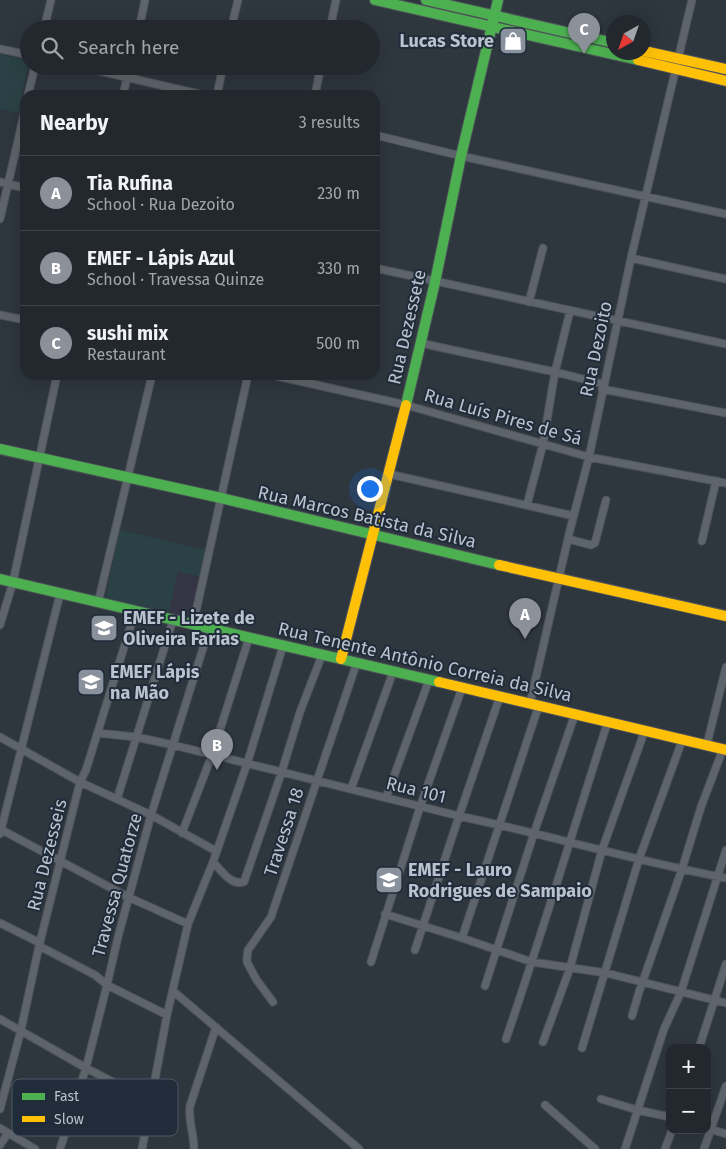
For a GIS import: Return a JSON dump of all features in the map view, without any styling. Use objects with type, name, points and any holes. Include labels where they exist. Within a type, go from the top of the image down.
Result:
[{"type":"main road","points":[[375,0],[494,21]]},
{"type":"main road","points":[[426,0],[494,21],[548,34],[675,70],[726,81]]},
{"type":"main road","name":"Rua Dezessete","points":[[341,659],[406,405],[435,282],[461,156],[498,0]]},
{"type":"main road","points":[[548,34],[606,43]]},
{"type":"main road","points":[[651,52],[726,69]]},
{"type":"main road","name":"Rua Marcos Batista da Silva","points":[[0,449],[221,498],[559,579],[726,616]]},
{"type":"main road","name":"Rua Tenente Antônio Correia da Silva","points":[[0,579],[725,749]]},
{"type":"street","points":[[46,20],[51,0]]},
{"type":"street","points":[[141,20],[145,0]]},
{"type":"street","points":[[234,20],[238,0]]},
{"type":"street","points":[[332,20],[336,0]]},
{"type":"street","name":"Rua Dezoito","points":[[462,938],[500,825],[535,704],[559,579],[589,458],[631,258],[692,0]]},
{"type":"street","points":[[0,49],[20,53]]},
{"type":"street","points":[[29,90],[33,75]]},
{"type":"street","points":[[118,75],[183,90]]},
{"type":"street","points":[[218,90],[221,75]]},
{"type":"street","points":[[316,90],[320,75]]},
{"type":"street","points":[[124,90],[127,77]]},
{"type":"street","points":[[0,219],[20,132]]},
{"type":"street","points":[[380,136],[461,156],[726,214]]},
{"type":"street","points":[[0,182],[20,187]]},
{"type":"street","points":[[529,302],[543,248]]},
{"type":"street","points":[[631,258],[726,278]]},
{"type":"street","points":[[380,269],[726,344]]},
{"type":"street","points":[[527,505],[543,444],[555,372],[570,311]]},
{"type":"street","points":[[0,315],[20,319]]},
{"type":"street","points":[[420,343],[555,372],[603,386],[726,413]]},
{"type":"street","points":[[0,625],[13,582],[55,380]]},
{"type":"street","points":[[98,603],[151,380]]},
{"type":"street","points":[[193,625],[247,380]]},
{"type":"street","name":"Rua Luís Pires de Sá","points":[[294,380],[406,405],[589,458],[726,483]]},
{"type":"street","points":[[389,474],[574,516]]},
{"type":"street","points":[[702,541],[716,481]]},
{"type":"street","points":[[568,539],[591,545],[595,543],[606,500]]},
{"type":"street","points":[[60,594],[0,831],[128,897],[188,924]]},
{"type":"street","name":"Rua Dezesseis","points":[[0,1109],[21,1030],[80,782],[98,733],[135,612]]},
{"type":"street","points":[[117,798],[173,620]]},
{"type":"street","name":"Travessa Quatorze","points":[[82,1079],[108,985],[128,897],[151,815],[209,629]]},
{"type":"street","points":[[182,833],[212,755],[249,638]]},
{"type":"street","points":[[154,1079],[188,924],[213,862],[247,764],[283,646]]},
{"type":"street","points":[[213,862],[230,880],[239,883],[244,882],[300,712],[322,655]]},
{"type":"street","name":"Travessa 18","points":[[273,1002],[247,962],[247,956],[252,943],[271,917],[357,662]]},
{"type":"street","points":[[707,744],[726,667]]},
{"type":"street","points":[[351,788],[393,672]]},
{"type":"street","points":[[386,798],[429,680]]},
{"type":"street","points":[[371,962],[420,807],[462,688]]},
{"type":"street","points":[[415,950],[500,696]]},
{"type":"street","points":[[485,986],[534,833],[575,714]]},
{"type":"street","points":[[506,1039],[608,721]]},
{"type":"street","points":[[542,1042],[570,968],[602,850],[646,730]]},
{"type":"street","name":"Rua 101","points":[[98,733],[173,745],[351,788],[420,807],[726,878]]},
{"type":"street","points":[[0,737],[80,782],[151,815],[216,851]]},
{"type":"street","points":[[582,1048],[639,859],[683,738]]},
{"type":"street","points":[[632,1016],[701,807],[725,749]]},
{"type":"street","points":[[625,1149],[664,1030],[681,992],[726,850]]},
{"type":"street","points":[[385,914],[532,962],[606,973],[726,1002]]},
{"type":"street","points":[[0,923],[95,974],[108,985],[167,1015]]},
{"type":"street","points":[[700,1044],[726,964]]},
{"type":"street","points":[[173,991],[359,1149]]},
{"type":"street","points":[[0,1019],[107,1079]]},
{"type":"street","points":[[194,1149],[194,1134],[189,1114],[190,1106],[216,1027]]},
{"type":"street","points":[[711,1123],[726,1086]]},
{"type":"street","points":[[601,1099],[666,1116]]},
{"type":"street","points":[[545,1105],[595,1149]]},
{"type":"street","points":[[0,1128],[12,1135]]},
{"type":"street","points":[[711,1129],[726,1134]]},
{"type":"street","points":[[0,1146],[8,1133]]},
{"type":"street","points":[[666,1149],[671,1134]]},
{"type":"street","points":[[704,1149],[708,1134]]},
{"type":"street","points":[[13,1136],[34,1149]]},
{"type":"street","name":"Travessa Quatorze","points":[[60,1149],[64,1136]]},
{"type":"street","points":[[142,1149],[144,1136]]},
{"type":"shaded area","points":[[178,572],[201,577],[191,617],[169,612]]},
{"type":"green space","points":[[0,54],[20,59],[20,75],[26,75],[23,90],[20,90],[18,113],[0,109]]},
{"type":"green space","points":[[120,530],[206,550],[201,577],[178,572],[169,612],[105,598]]},
{"type":"traffic: fast","points":[[375,0],[606,53]]},
{"type":"traffic: fast","points":[[426,0],[606,41]]},
{"type":"traffic: fast","points":[[406,405],[435,282],[461,156],[498,0]]},
{"type":"traffic: fast","points":[[0,449],[221,498],[499,565]]},
{"type":"traffic: fast","points":[[0,579],[439,682]]},
{"type":"traffic: slow","points":[[651,53],[726,69]]},
{"type":"traffic: slow","points":[[638,60],[726,81]]},
{"type":"traffic: slow","points":[[341,659],[406,405]]},
{"type":"traffic: slow","points":[[499,565],[726,616]]},
{"type":"traffic: slow","points":[[439,682],[726,750]]},
{"type":"place","name":"Lucas Store","points":[[513,41]]},
{"type":"place","name":"sushi mix","points":[[584,54]]},
{"type":"place","name":"EMEF - Lizete de Oliveira Farias","points":[[104,628]]},
{"type":"place","name":"Tia Rufina","points":[[525,639]]},
{"type":"place","name":"EMEF Lápis na Mão","points":[[91,682]]},
{"type":"place","name":"EMEF - Lápis Azul","points":[[217,770]]},
{"type":"place","name":"EMEF - Lauro Rodrigues de Sampaio","points":[[389,880]]}]
